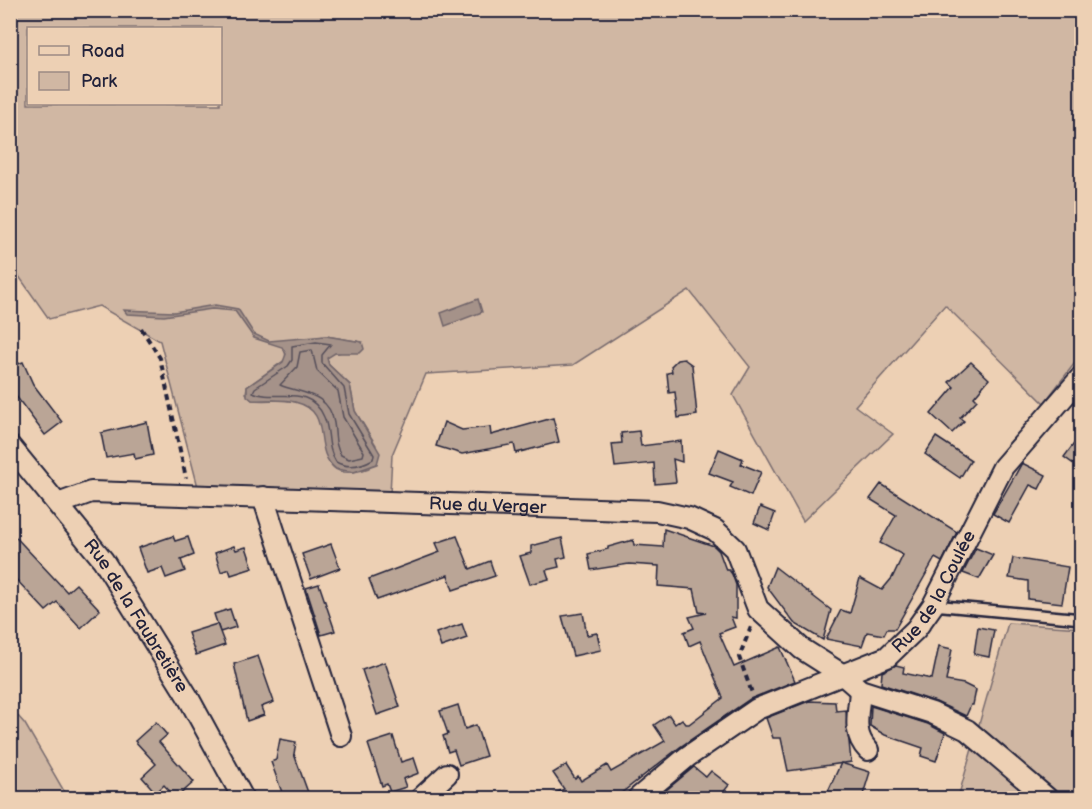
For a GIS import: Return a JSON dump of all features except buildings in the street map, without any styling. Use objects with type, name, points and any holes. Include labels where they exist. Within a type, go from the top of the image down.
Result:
[{"type":"street","name":"Rue de la Coulée","points":[[638,798],[687,757],[757,709],[887,657],[916,629],[933,605],[1003,467],[1082,376]]},
{"type":"street","name":"Rue de la Faubretière","points":[[10,446],[103,560],[189,697],[243,798]]},
{"type":"street","name":"Rue du Verger","points":[[58,504],[91,492],[657,511],[689,518],[715,530],[735,549],[758,609],[802,649],[843,675],[860,690]]},
{"type":"street","points":[[263,497],[341,736]]},
{"type":"street","points":[[868,750],[861,743],[856,715],[860,690],[932,713],[967,730],[1047,798]]},
{"type":"street","points":[[421,798],[447,774]]},
{"type":"lane","points":[[933,605],[1082,619]]},
{"type":"path","points":[[141,328],[160,358],[187,481],[179,495]]},
{"type":"path","points":[[757,709],[739,657],[758,609]]},
{"type":"green space","points":[[10,11],[1081,11],[1081,355],[1044,403],[945,305],[855,406],[893,434],[803,521],[733,395],[750,367],[689,290],[573,365],[426,374],[392,455],[390,494],[198,487],[160,341],[99,306],[49,319],[11,265]],"holes":[[[326,336],[362,342],[339,353],[331,353],[327,358],[329,365],[350,385],[355,411],[376,445],[369,468],[350,472],[338,470],[330,464],[322,429],[310,408],[290,401],[252,400],[246,393],[247,387],[286,359],[285,350],[279,342]]]},
{"type":"green space","points":[[1008,623],[1081,628],[1081,798],[958,798]]},
{"type":"green space","points":[[10,707],[25,724],[68,798],[11,798]]},
{"type":"water","points":[[478,299],[482,312],[445,326],[441,313]]},
{"type":"water","points":[[215,305],[238,309],[254,334],[269,341],[326,336],[362,342],[364,349],[360,353],[335,353],[327,358],[329,365],[350,385],[355,411],[380,453],[377,464],[354,472],[336,469],[328,461],[324,452],[319,422],[315,414],[307,407],[289,401],[252,400],[247,396],[247,387],[283,362],[286,354],[282,347],[254,338],[235,311],[212,309],[164,316],[127,314],[124,310],[174,312]]}]
